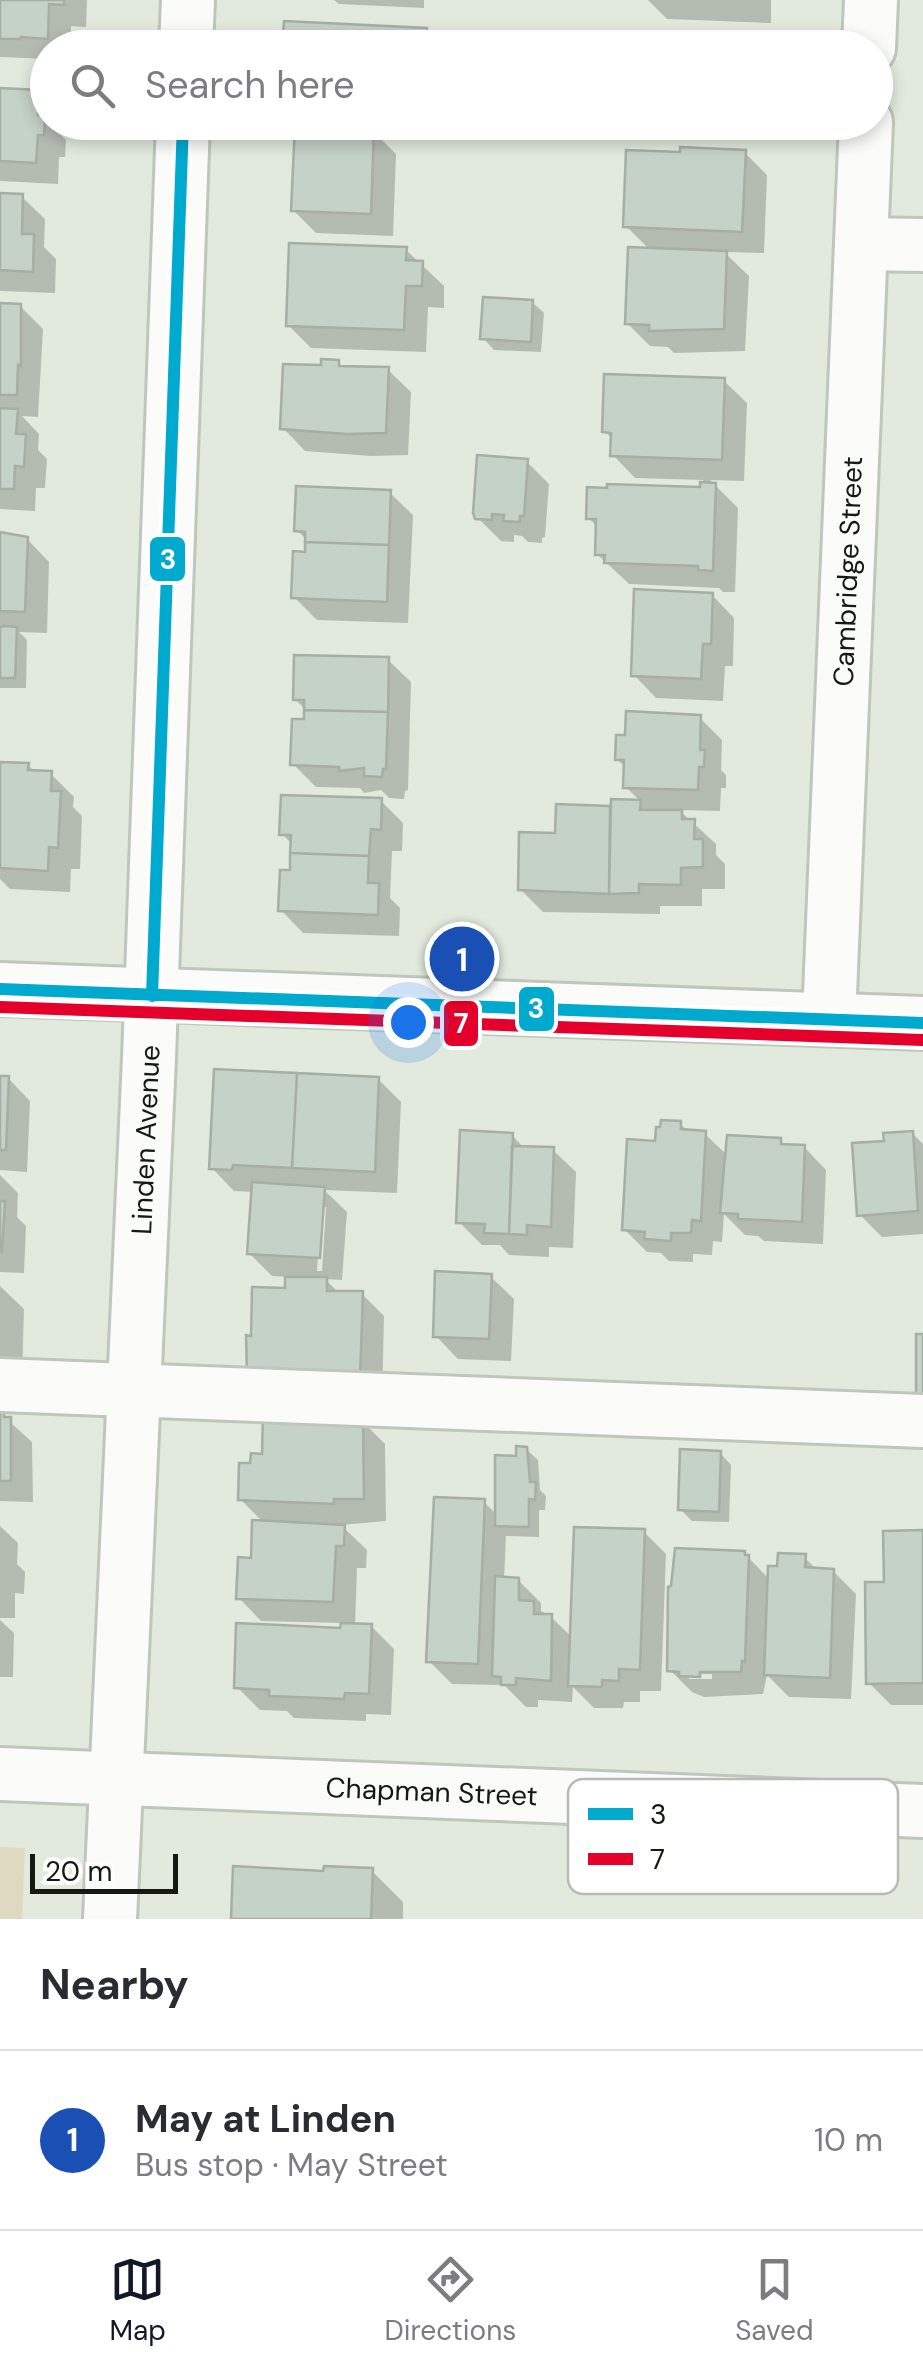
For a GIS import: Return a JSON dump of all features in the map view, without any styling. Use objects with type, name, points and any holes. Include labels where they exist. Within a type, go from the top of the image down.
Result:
[{"type":"street","points":[[187,30],[188,0]]},
{"type":"street","points":[[870,30],[871,0]]},
{"type":"street","name":"Linden Avenue","points":[[110,1919],[152,996],[182,140]]},
{"type":"street","name":"Cambridge Street","points":[[829,1019],[865,140]]},
{"type":"street","points":[[862,244],[923,246]]},
{"type":"street","points":[[0,990],[923,1023]]},
{"type":"street","points":[[0,1385],[923,1421]]},
{"type":"street","name":"Chapman Street","points":[[0,1774],[568,1798]]},
{"type":"street","name":"Chapman Street","points":[[898,1811],[923,1812]]},
{"type":"shaded area","points":[[0,1847],[25,1848],[22,1919],[0,1919]]},
{"type":"building","points":[[0,0],[64,0],[64,5],[49,4],[48,30],[30,30],[30,38],[0,39]]},
{"type":"building","points":[[284,21],[427,28],[427,30],[283,30]]},
{"type":"building","points":[[0,88],[30,90],[30,140],[38,140],[36,163],[0,161]]},
{"type":"building","points":[[294,140],[374,140],[371,214],[291,211]]},
{"type":"building","points":[[680,147],[746,150],[742,232],[623,227],[626,150],[680,152]]},
{"type":"building","points":[[0,193],[23,194],[22,234],[34,234],[33,272],[0,270]]},
{"type":"building","points":[[289,243],[407,247],[406,260],[423,261],[422,286],[406,286],[404,330],[286,326]]},
{"type":"building","points":[[628,247],[727,251],[724,329],[649,331],[649,325],[625,324]]},
{"type":"building","points":[[483,297],[533,300],[531,342],[480,339]]},
{"type":"building","points":[[0,303],[21,304],[17,395],[0,395]]},
{"type":"building","points":[[321,359],[339,360],[339,366],[389,367],[386,433],[280,429],[283,364],[321,365]]},
{"type":"building","points":[[604,374],[725,378],[722,460],[610,456],[611,433],[602,432]]},
{"type":"building","points":[[0,408],[18,409],[16,434],[26,434],[24,467],[15,466],[14,489],[0,489]]},
{"type":"building","points":[[477,455],[528,459],[524,516],[520,516],[520,522],[503,521],[504,515],[492,514],[492,520],[475,519]]},
{"type":"building","points":[[700,482],[716,483],[713,571],[698,570],[698,566],[604,563],[605,555],[595,555],[596,519],[586,519],[587,487],[700,487]]},
{"type":"building","points":[[296,486],[391,490],[389,545],[305,542],[305,532],[294,531]]},
{"type":"building","points":[[0,532],[28,537],[25,612],[0,611]]},
{"type":"building","points":[[305,542],[389,545],[387,602],[291,598],[293,551],[305,552]]},
{"type":"building","points":[[634,589],[713,593],[711,644],[703,644],[701,679],[631,676]]},
{"type":"building","points":[[0,627],[17,627],[15,678],[0,678]]},
{"type":"building","points":[[294,655],[389,657],[388,712],[304,710],[304,700],[293,700]]},
{"type":"building","points":[[304,710],[388,712],[386,769],[382,777],[364,776],[364,768],[339,771],[339,767],[290,765],[292,719],[304,719]]},
{"type":"building","points":[[626,711],[701,715],[700,750],[705,750],[698,790],[623,788],[624,760],[615,760],[616,735],[625,735]]},
{"type":"building","points":[[0,762],[29,763],[28,770],[52,771],[51,791],[61,791],[58,848],[49,847],[48,871],[0,868]]},
{"type":"building","points":[[281,795],[382,798],[381,830],[371,829],[369,856],[290,853],[291,835],[279,835]]},
{"type":"building","points":[[611,799],[641,800],[640,810],[682,810],[682,819],[695,819],[694,839],[703,839],[703,867],[681,868],[681,885],[639,884],[639,893],[609,894]]},
{"type":"building","points":[[556,804],[610,806],[609,894],[518,890],[519,832],[555,833]]},
{"type":"building","points":[[290,853],[369,856],[368,883],[379,883],[378,915],[278,911],[280,870],[290,870]]},
{"type":"building","points":[[214,1069],[297,1073],[292,1168],[233,1165],[232,1170],[209,1169]]},
{"type":"building","points":[[297,1073],[379,1077],[375,1172],[292,1168]]},
{"type":"building","points":[[0,1076],[9,1076],[6,1150],[0,1150]]},
{"type":"building","points":[[661,1120],[681,1121],[681,1129],[706,1131],[701,1221],[692,1220],[691,1233],[671,1233],[671,1241],[644,1239],[645,1232],[622,1230],[627,1139],[655,1141]]},
{"type":"building","points":[[460,1130],[513,1133],[509,1234],[484,1233],[485,1224],[456,1223]]},
{"type":"building","points":[[913,1131],[918,1211],[857,1216],[852,1143],[884,1141],[883,1133]]},
{"type":"building","points":[[727,1135],[781,1138],[781,1144],[805,1145],[802,1222],[738,1219],[738,1214],[720,1213]]},
{"type":"building","points":[[512,1146],[554,1147],[551,1227],[527,1225],[527,1235],[509,1234]]},
{"type":"building","points":[[252,1182],[325,1187],[320,1258],[247,1254]]},
{"type":"building","points":[[0,1201],[5,1201],[2,1252],[0,1252]]},
{"type":"building","points":[[435,1271],[492,1274],[489,1339],[433,1337]]},
{"type":"building","points":[[285,1277],[327,1277],[327,1291],[363,1291],[360,1380],[247,1377],[246,1335],[251,1336],[252,1287],[285,1288]]},
{"type":"building","points":[[916,1334],[923,1334],[923,1404],[916,1404]]},
{"type":"building","points":[[0,1410],[4,1417],[11,1417],[11,1481],[0,1481]]},
{"type":"building","points":[[263,1411],[363,1419],[364,1499],[334,1499],[334,1504],[238,1500],[239,1463],[250,1463],[251,1453],[262,1454]]},
{"type":"building","points":[[516,1446],[527,1447],[530,1482],[536,1482],[535,1500],[529,1499],[529,1527],[495,1526],[495,1455],[516,1456]]},
{"type":"building","points":[[680,1449],[721,1451],[719,1512],[678,1510]]},
{"type":"building","points":[[434,1497],[485,1499],[478,1664],[426,1662]]},
{"type":"building","points":[[252,1520],[345,1525],[344,1546],[336,1546],[333,1602],[236,1599],[238,1557],[251,1558]]},
{"type":"building","points":[[574,1527],[645,1529],[640,1670],[619,1669],[619,1681],[602,1680],[602,1687],[568,1686]]},
{"type":"building","points":[[923,1530],[923,1683],[866,1684],[865,1582],[884,1582],[883,1531]]},
{"type":"building","points":[[675,1548],[745,1551],[749,1555],[745,1662],[742,1661],[741,1672],[700,1672],[700,1677],[667,1671],[668,1587]]},
{"type":"building","points":[[778,1553],[806,1554],[805,1567],[834,1569],[830,1678],[764,1675],[768,1566],[777,1566]]},
{"type":"building","points":[[495,1576],[519,1578],[519,1600],[534,1601],[534,1614],[552,1614],[551,1681],[516,1678],[516,1685],[501,1685],[501,1677],[492,1676]]},
{"type":"building","points":[[236,1623],[340,1628],[341,1623],[372,1624],[369,1694],[345,1693],[344,1699],[269,1696],[269,1690],[234,1688]]},
{"type":"building","points":[[233,1866],[323,1871],[324,1866],[373,1868],[371,1919],[231,1919]]},
{"type":"transit line","name":"3","points":[[152,996],[182,140]]},
{"type":"transit line","name":"3","points":[[0,989],[923,1023]]},
{"type":"transit line","name":"7","points":[[0,1007],[922,1040]]},
{"type":"place","name":"May at Linden","points":[[462,959]]}]
